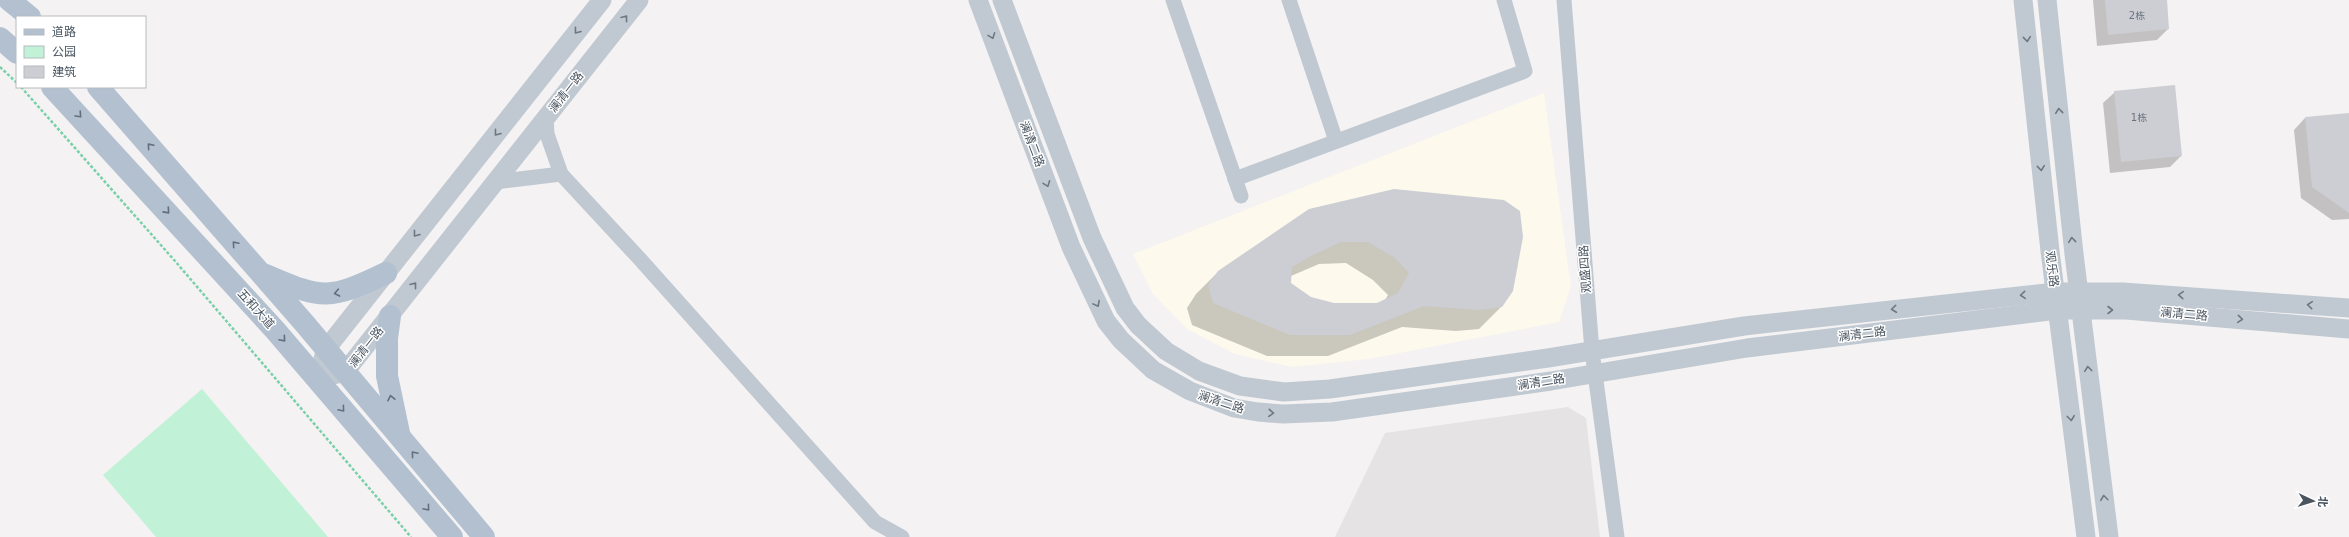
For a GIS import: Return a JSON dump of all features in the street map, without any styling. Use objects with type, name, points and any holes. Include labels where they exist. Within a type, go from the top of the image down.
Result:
[{"type":"main road","points":[[9,0],[25,11]]},
{"type":"main road","points":[[0,38],[16,52]]},
{"type":"main road","name":"五和大道","points":[[53,88],[270,324],[452,537]]},
{"type":"main road","points":[[99,88],[346,372],[484,537]]},
{"type":"main road","points":[[261,273],[295,288],[318,294],[333,294],[351,290],[386,273]]},
{"type":"main road","points":[[390,316],[387,338],[387,376],[399,436]]},
{"type":"street","points":[[317,379],[326,349],[602,0]]},
{"type":"street","name":"澜清一路","points":[[317,379],[346,372],[639,0]]},
{"type":"street","name":"澜清二路","points":[[978,0],[1071,247],[1106,321],[1121,340],[1153,370],[1190,391],[1234,408],[1258,412],[1299,414],[1332,412],[1596,373],[1747,348],[2056,301]]},
{"type":"street","name":"澜清二路","points":[[1002,0],[1092,238],[1115,290],[1138,325],[1166,351],[1199,371],[1240,386],[1261,390],[1298,391],[1330,389],[1592,351],[1744,326],[2056,301],[2255,300],[2349,308]]},
{"type":"street","points":[[1173,0],[1241,196]]},
{"type":"street","points":[[1289,0],[1336,141]]},
{"type":"street","points":[[1235,179],[1525,72],[1504,0]]},
{"type":"street","name":"观盛四路","points":[[1564,0],[1592,351],[1617,537]]},
{"type":"street","name":"观乐路","points":[[2023,0],[2056,301],[2086,537]]},
{"type":"street","name":"观乐路","points":[[2047,0],[2080,300],[2109,537]]},
{"type":"street","points":[[546,118],[547,134],[560,174],[638,257],[875,522],[902,537]]},
{"type":"street","points":[[495,182],[560,174]]},
{"type":"street","name":"澜清二路","points":[[2080,300],[2126,310],[2349,329]]},
{"type":"path","points":[[0,67],[16,82]]},
{"type":"path","points":[[22,88],[175,262],[411,537]]},
{"type":"shaded area","points":[[1544,93],[1571,287],[1559,322],[1369,359],[1292,367],[1235,354],[1187,329],[1153,294],[1133,254]]},
{"type":"shaded area","points":[[1568,407],[1586,418],[1600,537],[1335,537],[1385,433]]},
{"type":"green space","points":[[202,389],[328,537],[156,537],[103,475]]},
{"type":"building","points":[[2105,0],[2167,0],[2169,29],[2108,35]]},
{"type":"building","points":[[2175,85],[2182,156],[2121,162],[2114,91]]},
{"type":"building","points":[[2349,113],[2349,213],[2312,187],[2305,117]]},
{"type":"building","points":[[1394,189],[1504,200],[1520,211],[1523,237],[1513,291],[1502,307],[1479,310],[1424,306],[1350,335],[1290,335],[1213,303],[1208,285],[1218,271],[1309,209]],"holes":[[[1341,242],[1368,242],[1395,258],[1409,273],[1398,293],[1377,303],[1334,303],[1311,297],[1291,283],[1292,267],[1311,256]]]}]
